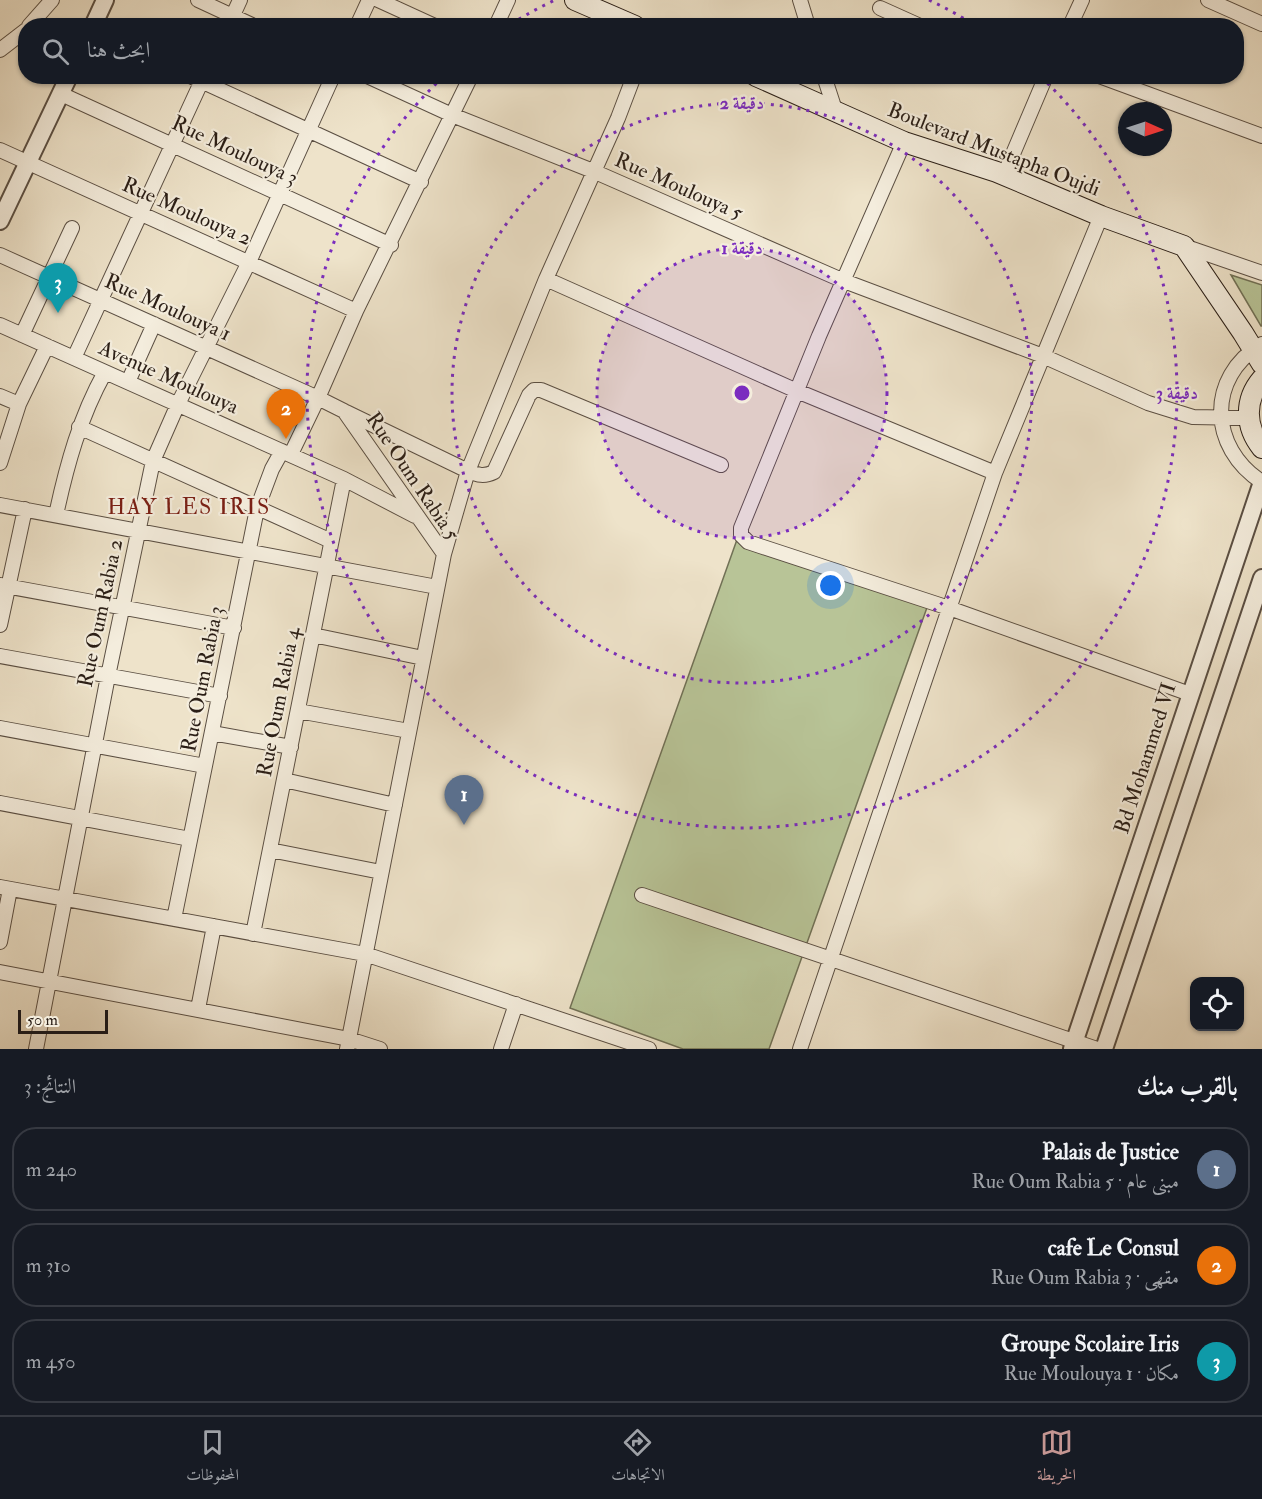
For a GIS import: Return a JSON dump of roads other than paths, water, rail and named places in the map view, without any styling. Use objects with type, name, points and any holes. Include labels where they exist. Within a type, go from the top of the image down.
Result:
[{"type":"main road","points":[[575,0],[617,18]]},
{"type":"main road","name":"Boulevard Mustapha Oujdi","points":[[775,84],[904,142],[1004,175],[1101,216],[1184,246]]},
{"type":"main road","points":[[1184,246],[1259,352]]},
{"type":"main road","points":[[1262,379],[1251,398],[1248,418],[1253,434],[1262,448]]},
{"type":"street","points":[[36,18],[52,0]]},
{"type":"street","points":[[97,18],[105,0]]},
{"type":"street","points":[[198,0],[225,18]]},
{"type":"street","points":[[231,18],[240,0]]},
{"type":"street","points":[[361,18],[369,0]]},
{"type":"street","points":[[378,0],[417,18]]},
{"type":"street","points":[[500,18],[508,0]]},
{"type":"street","points":[[800,0],[806,18]]},
{"type":"street","points":[[1074,18],[1082,0]]},
{"type":"street","points":[[1208,0],[1262,24]]},
{"type":"street","points":[[880,8],[902,18]]},
{"type":"street","points":[[0,50],[18,36]]},
{"type":"street","points":[[0,221],[65,84]]},
{"type":"street","points":[[74,358],[172,145],[196,84]]},
{"type":"street","points":[[211,84],[421,182]]},
{"type":"street","name":"Rue Oum Rabia 2","points":[[36,1049],[94,746],[153,461],[178,404],[249,262],[330,84]]},
{"type":"street","name":"Rue Moulouya 5","points":[[384,84],[452,115],[593,171],[844,281],[1043,356],[1162,408],[1193,417],[1248,418]]},
{"type":"street","points":[[318,398],[356,312],[467,84]]},
{"type":"street","points":[[444,554],[468,471],[546,279],[631,84]]},
{"type":"street","points":[[827,84],[835,110]]},
{"type":"street","points":[[1004,175],[1040,84]]},
{"type":"street","points":[[1121,84],[1262,136]]},
{"type":"street","name":"Rue Moulouya 3","points":[[61,94],[390,245]]},
{"type":"street","points":[[904,142],[741,528],[743,538],[760,546],[950,608],[1190,694]]},
{"type":"street","name":"Rue Moulouya 2","points":[[0,150],[356,312]]},
{"type":"street","points":[[800,1049],[995,472],[1101,216]]},
{"type":"street","points":[[22,334],[72,228]]},
{"type":"street","name":"Boulevard Mustapha Oujdi","points":[[1184,246],[1262,273]]},
{"type":"street","name":"Rue Moulouya 1","points":[[0,255],[318,398]]},
{"type":"street","points":[[546,279],[797,391],[995,472]]},
{"type":"street","points":[[128,382],[154,324]]},
{"type":"street","name":"Avenue Moulouya","points":[[0,325],[286,452],[344,479],[417,518]]},
{"type":"street","points":[[0,463],[19,404],[47,346]]},
{"type":"street","points":[[1259,352],[1239,363],[1229,379],[1222,398],[1221,417],[1225,437],[1233,455],[1246,471],[1262,482]]},
{"type":"street","points":[[56,515],[79,427],[105,372]]},
{"type":"street","points":[[344,411],[468,471],[487,476],[494,472],[529,394],[534,390],[541,390],[721,465]]},
{"type":"street","points":[[0,396],[19,404]]},
{"type":"street","name":"Rue Oum Rabia 5","points":[[318,398],[344,411],[444,554],[348,1044]]},
{"type":"street","name":"Rue Oum Rabia 3","points":[[174,919],[257,509],[272,469],[286,452],[318,398]]},
{"type":"street","points":[[79,427],[331,542]]},
{"type":"street","name":"Rue Oum Rabia 4","points":[[253,934],[344,479]]},
{"type":"street","name":"Bd Mohammed VI","points":[[1073,1045],[1262,482]]},
{"type":"street","points":[[0,505],[437,587]]},
{"type":"street","points":[[0,625],[4,586],[25,509]]},
{"type":"street","points":[[1104,1049],[1262,578]]},
{"type":"street","points":[[4,586],[234,628]]},
{"type":"street","points":[[313,635],[423,658]]},
{"type":"street","points":[[0,656],[220,696]]},
{"type":"street","points":[[298,711],[409,731]]},
{"type":"street","points":[[0,728],[205,766]]},
{"type":"street","points":[[212,733],[291,747]]},
{"type":"street","points":[[284,780],[394,805]]},
{"type":"street","points":[[0,803],[190,838]]},
{"type":"street","points":[[270,850],[381,872]]},
{"type":"street","points":[[0,942],[5,888],[365,954],[649,1049]]},
{"type":"street","points":[[642,895],[1073,1045],[1097,1049]]},
{"type":"street","points":[[198,1009],[214,926]]},
{"type":"street","points":[[0,972],[198,1009],[348,1044],[380,1049]]},
{"type":"street","points":[[501,1049],[516,1004]]},
{"type":"place","name":"Groupe Scolaire Iris","points":[[58,313]]},
{"type":"place","name":"cafe Le Consul","points":[[286,439]]},
{"type":"place","name":"Palais de Justice","points":[[464,825]]},
{"type":"district","name":"HAY LES IRIS","points":[[189,506]]}]
